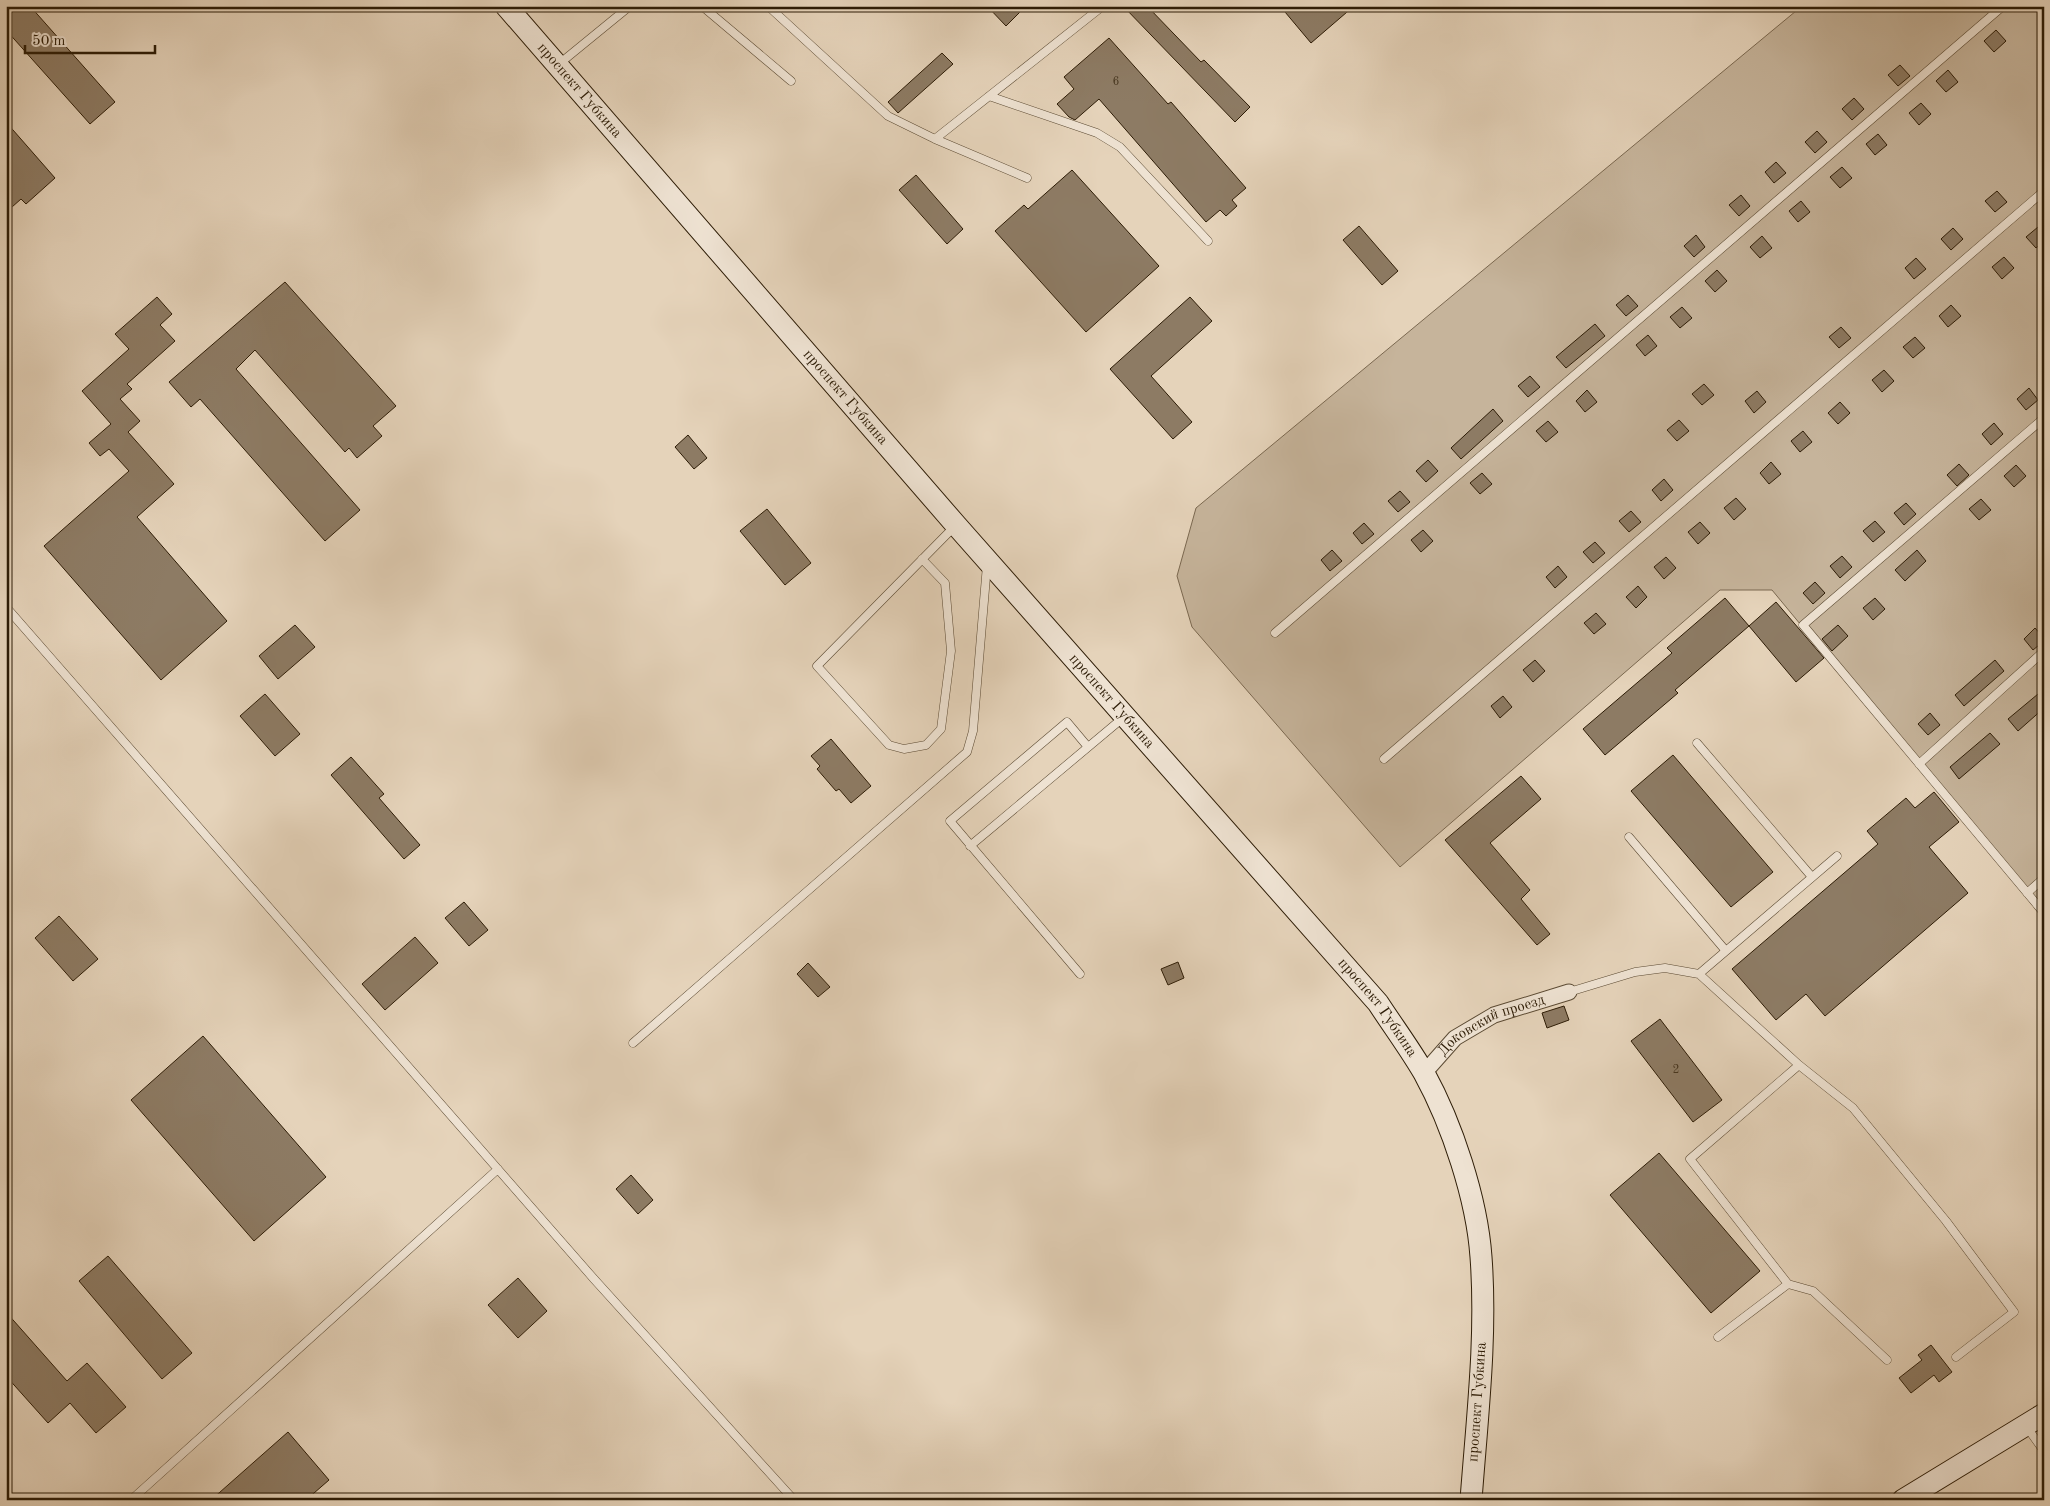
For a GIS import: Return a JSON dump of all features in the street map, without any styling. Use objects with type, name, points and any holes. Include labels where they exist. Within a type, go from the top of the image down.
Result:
[{"type":"street","name":"проспект Губкина","points":[[506,6],[956,525],[1378,1003],[1424,1073],[1451,1131],[1472,1203],[1481,1255],[1483,1314],[1471,1500]]},
{"type":"street","name":"Доковский проезд","points":[[1424,1073],[1455,1038],[1494,1015],[1569,992]]},
{"type":"street","points":[[1903,1500],[2044,1414]]},
{"type":"lane","points":[[558,65],[630,6]]},
{"type":"lane","points":[[702,6],[791,81]]},
{"type":"lane","points":[[768,6],[888,116],[935,139],[1027,178]]},
{"type":"lane","points":[[935,139],[1099,9],[1097,6]]},
{"type":"lane","points":[[1275,633],[2003,6]]},
{"type":"lane","points":[[989,96],[1108,138],[1120,147],[1208,241]]},
{"type":"lane","points":[[1384,760],[2044,190]]},
{"type":"lane","points":[[2044,418],[1803,625],[2044,913]]},
{"type":"lane","points":[[922,559],[945,583],[951,651],[941,729],[926,745],[904,749],[889,745],[817,666],[922,559],[956,525]]},
{"type":"lane","points":[[633,1043],[967,752],[972,731],[987,558]]},
{"type":"lane","points":[[6,607],[594,1279],[794,1500]]},
{"type":"lane","points":[[1919,764],[2044,651]]},
{"type":"lane","points":[[970,846],[1125,716]]},
{"type":"lane","points":[[1080,974],[950,822],[1068,722],[1088,747]]},
{"type":"lane","points":[[1698,743],[1812,877]]},
{"type":"lane","points":[[1630,837],[1726,950]]},
{"type":"lane","points":[[1699,974],[1836,856]]},
{"type":"lane","points":[[2027,893],[2044,878]]},
{"type":"lane","points":[[1569,992],[1635,972],[1665,968],[1699,974],[1799,1065],[1853,1108],[1946,1221],[2014,1312],[1956,1357]]},
{"type":"lane","points":[[1799,1065],[1690,1159],[1788,1284],[1813,1291],[1887,1360]]},
{"type":"lane","points":[[131,1500],[498,1169]]},
{"type":"lane","points":[[1718,1337],[1788,1284]]},
{"type":"lane","points":[[2025,1426],[2044,1451]]},
{"type":"shaded area","points":[[1802,6],[2044,6],[2044,919],[1772,590],[1720,590],[1400,867],[1192,627],[1177,576],[1196,508]]},
{"type":"building","points":[[6,6],[30,6],[115,102],[90,124],[6,30]]},
{"type":"building","points":[[987,6],[1026,6],[1006,26]]},
{"type":"building","points":[[1123,6],[1147,6],[1201,62],[1204,60],[1250,107],[1235,122]]},
{"type":"building","points":[[1280,6],[1354,6],[1311,43]]},
{"type":"building","points":[[1996,30],[2006,41],[1994,52],[1984,41]]},
{"type":"building","points":[[1109,38],[1168,104],[1171,102],[1246,188],[1232,200],[1237,206],[1226,216],[1220,210],[1206,222],[1099,99],[1075,120],[1069,117],[1057,104],[1074,89],[1064,77]]},
{"type":"building","points":[[942,53],[953,64],[898,113],[888,102]]},
{"type":"building","points":[[1900,65],[1910,76],[1898,86],[1888,75]]},
{"type":"building","points":[[1948,70],[1958,82],[1946,92],[1936,81]]},
{"type":"building","points":[[1854,98],[1864,109],[1852,120],[1842,109]]},
{"type":"building","points":[[1921,103],[1931,114],[1919,125],[1909,113]]},
{"type":"building","points":[[6,122],[55,178],[26,204],[21,199],[12,207],[6,200]]},
{"type":"building","points":[[1817,131],[1827,142],[1815,153],[1805,142]]},
{"type":"building","points":[[1878,134],[1887,145],[1875,155],[1866,144]]},
{"type":"building","points":[[1776,162],[1786,173],[1774,183],[1765,172]]},
{"type":"building","points":[[1842,167],[1852,178],[1840,188],[1830,177]]},
{"type":"building","points":[[1072,170],[1159,266],[1086,332],[995,231],[1024,205],[1028,209]]},
{"type":"building","points":[[916,175],[963,229],[947,244],[899,190]]},
{"type":"building","points":[[1997,191],[2007,202],[1995,212],[1985,201]]},
{"type":"building","points":[[1741,195],[1750,206],[1739,216],[1729,205]]},
{"type":"building","points":[[1801,201],[1810,212],[1798,222],[1789,211]]},
{"type":"building","points":[[1359,226],[1398,271],[1382,285],[1343,240]]},
{"type":"building","points":[[2038,227],[2044,234],[2044,241],[2036,248],[2026,237]]},
{"type":"building","points":[[1953,228],[1963,239],[1951,250],[1941,239]]},
{"type":"building","points":[[1696,235],[1705,247],[1694,257],[1684,246]]},
{"type":"building","points":[[1762,236],[1772,248],[1760,258],[1750,247]]},
{"type":"building","points":[[2004,257],[2014,268],[2002,279],[1992,267]]},
{"type":"building","points":[[1916,258],[1926,269],[1914,279],[1905,268]]},
{"type":"building","points":[[1717,270],[1727,281],[1715,292],[1705,281]]},
{"type":"building","points":[[285,282],[396,406],[373,426],[382,436],[357,458],[349,448],[345,452],[255,350],[236,369],[360,510],[325,541],[200,399],[191,407],[169,382]]},
{"type":"building","points":[[1628,295],[1638,306],[1626,316],[1616,305]]},
{"type":"building","points":[[157,297],[172,314],[160,325],[175,341],[127,384],[132,389],[120,399],[140,421],[128,432],[174,484],[137,517],[227,621],[161,680],[44,546],[129,471],[109,449],[100,456],[89,443],[111,424],[82,391],[129,349],[115,334]]},
{"type":"building","points":[[1190,297],[1212,321],[1151,376],[1192,422],[1173,439],[1110,369]]},
{"type":"building","points":[[1951,305],[1961,316],[1948,327],[1939,316]]},
{"type":"building","points":[[1682,307],[1692,318],[1680,328],[1670,317]]},
{"type":"building","points":[[1595,324],[1605,336],[1566,368],[1556,357]]},
{"type":"building","points":[[1841,327],[1851,338],[1839,348],[1829,337]]},
{"type":"building","points":[[1648,335],[1657,346],[1645,356],[1636,345]]},
{"type":"building","points":[[1915,337],[1925,348],[1913,358],[1903,347]]},
{"type":"building","points":[[1884,370],[1894,381],[1882,392],[1872,380]]},
{"type":"building","points":[[1530,376],[1540,387],[1528,397],[1518,386]]},
{"type":"building","points":[[1704,384],[1714,395],[1702,405],[1692,394]]},
{"type":"building","points":[[2029,388],[2038,400],[2026,410],[2017,399]]},
{"type":"building","points":[[1587,390],[1597,402],[1585,412],[1576,401]]},
{"type":"building","points":[[1757,391],[1766,402],[1754,413],[1745,401]]},
{"type":"building","points":[[1840,402],[1850,413],[1838,424],[1828,413]]},
{"type":"building","points":[[1493,409],[1503,421],[1461,459],[1451,448]]},
{"type":"building","points":[[1679,420],[1689,431],[1677,441],[1667,430]]},
{"type":"building","points":[[1548,421],[1558,432],[1546,442],[1536,431]]},
{"type":"building","points":[[1994,423],[2003,434],[1991,445],[1982,434]]},
{"type":"building","points":[[1803,431],[1812,442],[1800,452],[1791,441]]},
{"type":"building","points":[[688,435],[707,458],[694,469],[675,447]]},
{"type":"building","points":[[1428,460],[1438,471],[1426,482],[1416,471]]},
{"type":"building","points":[[1771,462],[1781,474],[1769,484],[1760,473]]},
{"type":"building","points":[[1959,464],[1969,475],[1957,486],[1947,475]]},
{"type":"building","points":[[2016,465],[2026,476],[2014,487],[2004,476]]},
{"type":"building","points":[[1482,473],[1492,484],[1480,494],[1470,483]]},
{"type":"building","points":[[1664,479],[1673,490],[1661,501],[1652,490]]},
{"type":"building","points":[[1400,491],[1410,502],[1398,512],[1388,501]]},
{"type":"building","points":[[1736,498],[1746,509],[1734,520],[1724,508]]},
{"type":"building","points":[[1981,499],[1991,510],[1979,520],[1969,509]]},
{"type":"building","points":[[1906,503],[1916,514],[1904,525],[1894,513]]},
{"type":"building","points":[[767,509],[811,563],[785,585],[740,531]]},
{"type":"building","points":[[1631,511],[1641,522],[1629,532],[1619,521]]},
{"type":"building","points":[[1875,521],[1885,532],[1873,542],[1863,531]]},
{"type":"building","points":[[1700,522],[1710,533],[1698,544],[1688,532]]},
{"type":"building","points":[[1364,523],[1374,534],[1362,544],[1353,533]]},
{"type":"building","points":[[1423,530],[1433,541],[1421,552],[1411,540]]},
{"type":"building","points":[[1595,542],[1605,553],[1593,563],[1583,552]]},
{"type":"building","points":[[1332,550],[1342,561],[1330,571],[1321,560]]},
{"type":"building","points":[[1917,550],[1926,561],[1905,581],[1895,570]]},
{"type":"building","points":[[1842,556],[1852,567],[1840,578],[1830,566]]},
{"type":"building","points":[[1666,557],[1676,568],[1664,579],[1654,567]]},
{"type":"building","points":[[1558,566],[1567,577],[1555,588],[1546,577]]},
{"type":"building","points":[[1815,582],[1825,593],[1813,604],[1803,593]]},
{"type":"building","points":[[1638,586],[1647,597],[1636,608],[1626,597]]},
{"type":"building","points":[[1725,598],[1749,626],[1675,690],[1678,693],[1605,755],[1583,729],[1672,653],[1667,648]]},
{"type":"building","points":[[1875,598],[1885,609],[1873,620],[1863,608]]},
{"type":"building","points":[[1776,602],[1824,658],[1796,682],[1749,626]]},
{"type":"building","points":[[1596,613],[1606,624],[1594,634],[1584,623]]},
{"type":"building","points":[[295,625],[315,647],[278,679],[259,656]]},
{"type":"building","points":[[1838,625],[1848,636],[1832,651],[1822,639]]},
{"type":"building","points":[[2035,628],[2044,638],[2044,641],[2033,650],[2024,639]]},
{"type":"building","points":[[1535,660],[1545,671],[1533,682],[1523,670]]},
{"type":"building","points":[[1995,660],[2004,671],[1964,706],[1955,695]]},
{"type":"building","points":[[2044,689],[2044,708],[2018,731],[2008,719]]},
{"type":"building","points":[[265,694],[300,734],[275,756],[240,716]]},
{"type":"building","points":[[1503,696],[1512,707],[1500,718],[1491,706]]},
{"type":"building","points":[[1930,713],[1940,725],[1928,735],[1918,724]]},
{"type":"building","points":[[1990,733],[2000,744],[1959,779],[1950,767]]},
{"type":"building","points":[[831,739],[871,786],[851,803],[839,789],[836,791],[817,769],[820,766],[811,756]]},
{"type":"building","points":[[1673,755],[1773,872],[1731,907],[1631,791]]},
{"type":"building","points":[[351,757],[384,794],[379,798],[420,845],[404,859],[331,775]]},
{"type":"building","points":[[1521,776],[1541,799],[1490,843],[1530,890],[1521,899],[1550,934],[1537,945],[1445,840]]},
{"type":"building","points":[[1934,792],[1959,822],[1929,847],[1968,893],[1825,1016],[1806,994],[1776,1020],[1732,969],[1878,844],[1867,831],[1906,798],[1915,808]]},
{"type":"building","points":[[464,902],[488,930],[469,946],[445,918]]},
{"type":"building","points":[[59,916],[98,959],[73,981],[35,938]]},
{"type":"building","points":[[415,937],[438,963],[385,1010],[362,984]]},
{"type":"building","points":[[1178,962],[1184,978],[1168,985],[1161,969]]},
{"type":"building","points":[[808,963],[830,987],[818,997],[797,974]]},
{"type":"building","points":[[1564,1006],[1569,1020],[1547,1028],[1542,1013]]},
{"type":"building","points":[[1660,1019],[1722,1100],[1693,1122],[1631,1041]]},
{"type":"building","points":[[203,1036],[326,1177],[254,1241],[131,1100]]},
{"type":"building","points":[[1659,1153],[1760,1271],[1711,1313],[1610,1195]]},
{"type":"building","points":[[631,1175],[653,1200],[638,1214],[616,1189]]},
{"type":"building","points":[[108,1256],[192,1353],[162,1379],[79,1281]]},
{"type":"building","points":[[518,1278],[547,1311],[518,1338],[488,1305]]},
{"type":"building","points":[[6,1312],[67,1381],[87,1363],[126,1407],[96,1433],[70,1403],[48,1423],[6,1376]]},
{"type":"building","points":[[1931,1345],[1952,1372],[1939,1382],[1934,1375],[1911,1393],[1899,1378],[1922,1360],[1918,1355]]},
{"type":"building","points":[[288,1432],[329,1480],[306,1500],[211,1500]]}]
